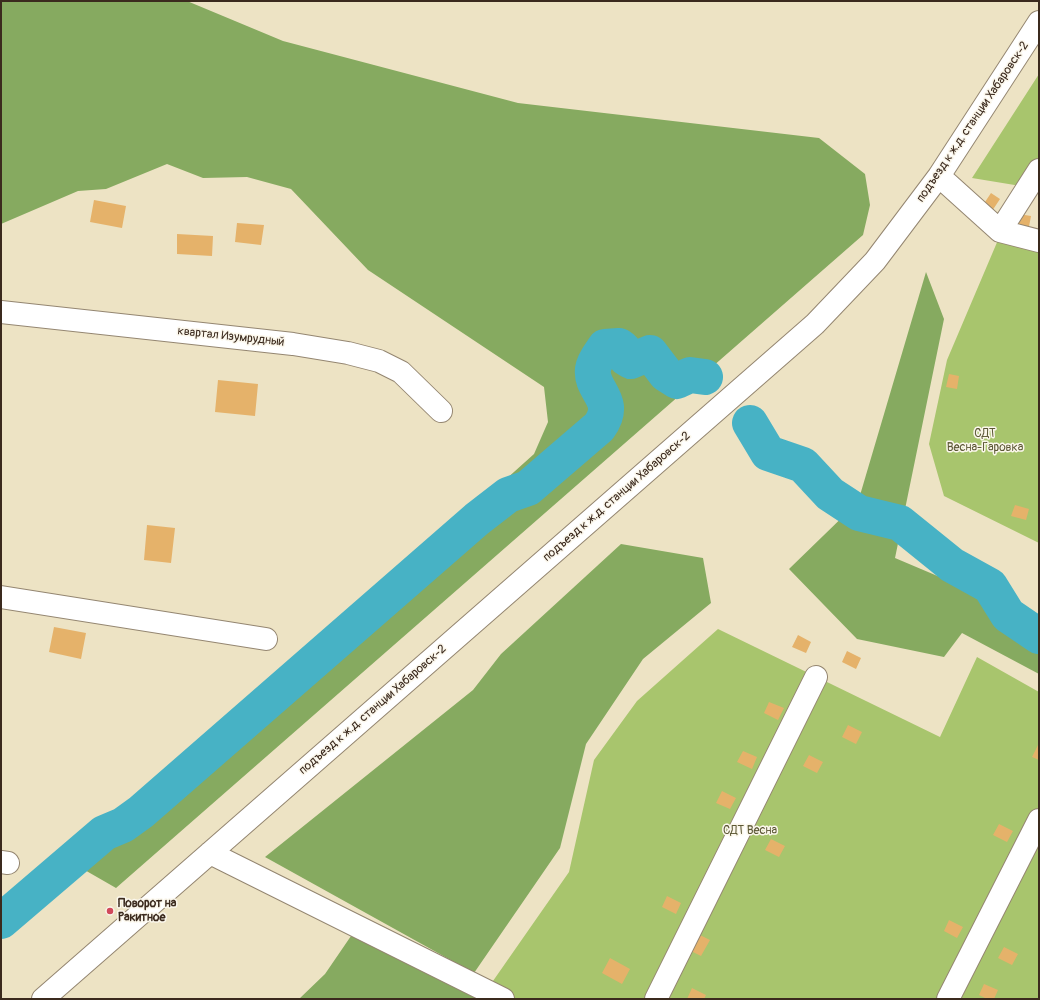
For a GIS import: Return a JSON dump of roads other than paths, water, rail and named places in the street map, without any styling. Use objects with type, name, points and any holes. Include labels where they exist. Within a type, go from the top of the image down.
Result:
[{"type":"street","name":"подъезд к ж.д. станции Хабаровск-2","points":[[43,999],[815,324],[875,261],[939,176],[1039,22]]},
{"type":"street","points":[[1000,231],[1039,170]]},
{"type":"street","points":[[939,176],[1000,231],[1039,241]]},
{"type":"street","name":"квартал Изумрудный","points":[[1,312],[293,344],[348,353],[379,361],[401,372],[441,411]]},
{"type":"street","points":[[1,597],[266,639]]},
{"type":"street","points":[[656,999],[816,677]]},
{"type":"street","points":[[948,999],[1039,820]]},
{"type":"street","points":[[210,853],[503,999]]},
{"type":"waterway","points":[[1,921],[104,833],[123,825],[141,812],[477,519],[508,495],[528,488],[599,427],[606,410],[605,403],[595,384],[593,369],[596,360],[605,347],[619,346],[623,349],[626,358],[631,361],[650,353],[666,374],[677,381],[690,375],[705,377]]},
{"type":"waterway","points":[[750,423],[768,453],[803,465],[830,494],[859,513],[900,523],[952,565],[990,586],[1008,615],[1039,636]]},
{"type":"place","name":"Поворот на Ракитное","points":[[110,911]]},
{"type":"park label","name":"СДТ Весна-Гаровка","points":[[985,441]]},
{"type":"park label","name":"СДТ Весна","points":[[750,831]]}]
